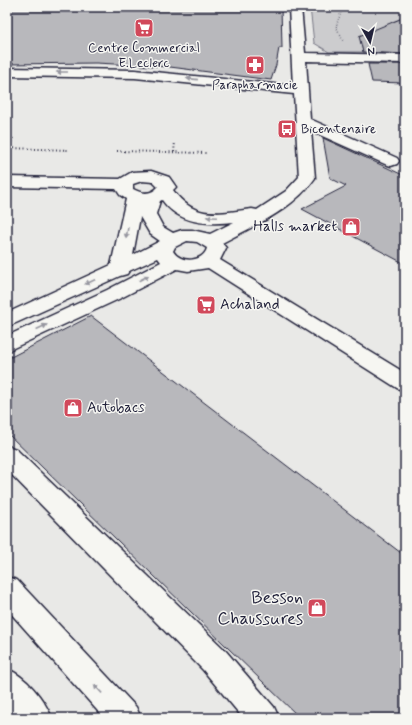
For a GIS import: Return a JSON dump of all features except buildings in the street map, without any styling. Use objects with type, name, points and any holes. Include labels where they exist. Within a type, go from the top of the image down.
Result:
[{"type":"street","points":[[144,192],[147,214],[169,250],[195,265],[210,251],[292,195],[307,178],[295,7]]},
{"type":"street","points":[[298,57],[405,59]]},
{"type":"street","points":[[7,72],[135,74],[281,90],[300,90]]},
{"type":"street","points":[[303,121],[391,161]]},
{"type":"street","points":[[7,182],[144,192],[176,207],[187,214],[198,216],[218,218],[265,213]]},
{"type":"street","points":[[120,270],[144,192]]},
{"type":"street","points":[[7,344],[114,294],[169,250],[191,235],[203,237],[210,251],[405,384]]},
{"type":"street","points":[[7,321],[94,279],[169,250]]},
{"type":"street","points":[[7,455],[214,660],[263,718]]},
{"type":"street","points":[[7,589],[124,718]]},
{"type":"street","points":[[7,683],[36,718]]},
{"type":"path","points":[[342,10],[336,26],[344,43]]},
{"type":"path","points":[[13,138],[7,148],[70,150]]},
{"type":"path","points":[[174,152],[175,142]]},
{"type":"path","points":[[117,151],[207,153]]},
{"type":"shaded area","points":[[310,7],[405,7],[405,17],[360,38],[363,52],[329,52],[314,43]]},
{"type":"place","name":"Centre Commercial E.Leclerc","points":[[144,28]]},
{"type":"place","name":"Parapharmacie","points":[[255,65]]},
{"type":"place","name":"Bicentenaire","points":[[287,129]]},
{"type":"place","name":"Halls market","points":[[351,227]]},
{"type":"place","name":"Achaland","points":[[206,305]]},
{"type":"place","name":"Autobacs","points":[[73,408]]},
{"type":"place","name":"Besson Chaussures","points":[[317,608]]}]
